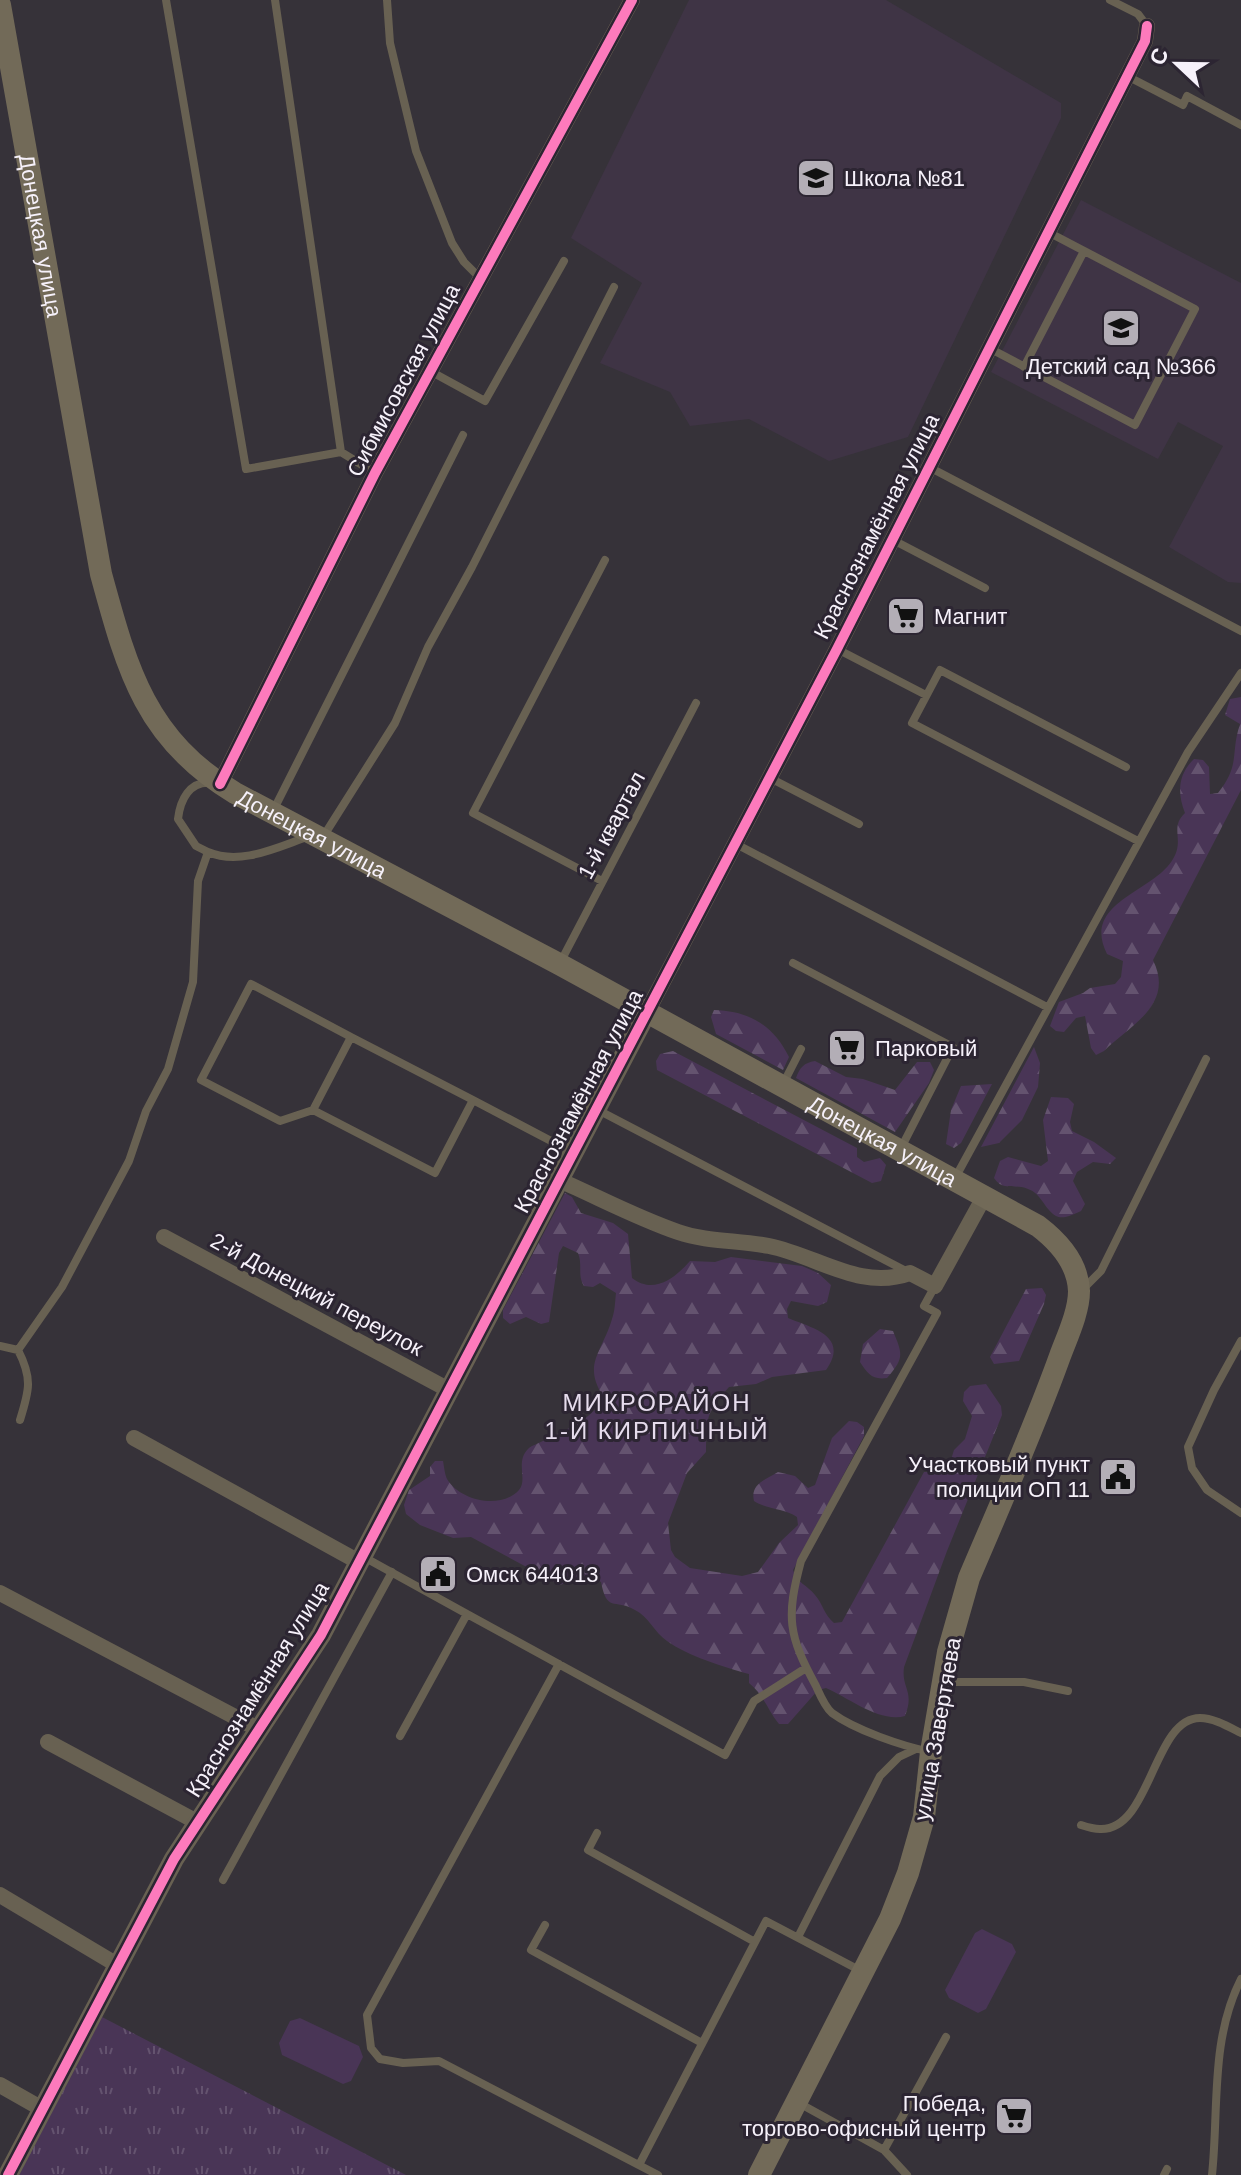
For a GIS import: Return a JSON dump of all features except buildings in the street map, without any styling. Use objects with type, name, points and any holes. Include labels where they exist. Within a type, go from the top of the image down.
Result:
[{"type":"main road","name":"Донецкая улица","points":[[0,5],[101,574],[119,640],[139,691],[162,729],[189,760],[220,784],[272,814],[559,964],[1038,1226],[1052,1237],[1075,1269]]},
{"type":"main road","name":"улица Завертяева","points":[[759,2175],[890,1919],[908,1873],[924,1817],[924,1751],[969,1578],[1072,1321],[1079,1293],[1075,1269]]},
{"type":"street","name":"Сибмисовская улица","points":[[220,784],[375,473],[632,0]]},
{"type":"street","name":"Краснознамённая улица","points":[[8,2175],[163,1879],[197,1822],[321,1635],[837,649],[1145,41],[1147,26]]},
{"type":"street","points":[[559,1180],[679,1233],[720,1242],[769,1246],[868,1278],[890,1280],[910,1273],[935,1286],[984,1197]]},
{"type":"street","name":"2-й Донецкий переулок","points":[[164,1237],[449,1390]]},
{"type":"street","points":[[134,1438],[360,1559]]},
{"type":"street","points":[[0,1593],[258,1729]]},
{"type":"street","points":[[48,1742],[197,1822]]},
{"type":"street","points":[[0,1895],[119,1966]]},
{"type":"street","points":[[0,2085],[44,2110]]},
{"type":"lane","points":[[166,0],[246,469],[341,452],[375,473]]},
{"type":"lane","points":[[275,0],[341,452]]},
{"type":"lane","points":[[387,0],[390,43],[416,151],[452,243],[464,262],[481,279]]},
{"type":"lane","points":[[1110,0],[1138,14],[1147,26]]},
{"type":"lane","points":[[1127,76],[1183,105],[1187,96],[1241,125]]},
{"type":"lane","points":[[988,348],[1135,425],[1142,412],[1195,309],[1048,232]]},
{"type":"lane","points":[[1024,367],[1084,251]]},
{"type":"lane","points":[[430,371],[485,401],[564,261]]},
{"type":"lane","points":[[220,784],[204,782],[189,789],[180,803],[178,819],[196,846],[221,857],[238,858],[317,837],[395,723],[428,647],[614,287]]},
{"type":"lane","points":[[272,814],[463,435]]},
{"type":"lane","points":[[928,467],[1241,631]]},
{"type":"lane","points":[[892,540],[985,588]]},
{"type":"lane","points":[[602,881],[473,813],[605,560]]},
{"type":"lane","points":[[837,649],[926,695]]},
{"type":"lane","points":[[1126,767],[940,670],[912,723],[1138,841]]},
{"type":"lane","points":[[954,1180],[1188,752],[1241,673]]},
{"type":"lane","name":"1-й квартал","points":[[559,964],[696,703]]},
{"type":"lane","points":[[769,778],[859,824]]},
{"type":"lane","points":[[735,843],[1047,1007]]},
{"type":"lane","points":[[18,1350],[70,1273],[129,1161],[146,1111],[168,1069],[193,982],[198,881],[208,852]]},
{"type":"lane","points":[[793,963],[953,1047],[899,1150]]},
{"type":"lane","points":[[351,1037],[313,1110],[280,1121],[201,1080],[251,984],[573,1153]]},
{"type":"lane","points":[[782,1086],[801,1049]]},
{"type":"lane","points":[[1079,1293],[1101,1271],[1206,1059]]},
{"type":"lane","points":[[313,1110],[435,1173],[473,1100]]},
{"type":"lane","points":[[596,1109],[910,1273]]},
{"type":"lane","points":[[924,1751],[849,1723],[829,1711],[794,1638],[790,1601],[801,1561],[937,1313],[924,1306],[935,1286]]},
{"type":"lane","points":[[1241,1341],[1188,1447],[1192,1468],[1207,1490],[1241,1513]]},
{"type":"lane","points":[[0,1346],[18,1350]]},
{"type":"lane","points":[[18,1350],[27,1369],[29,1390],[20,1420]]},
{"type":"lane","points":[[360,1559],[392,1572],[725,1755],[754,1701],[806,1668]]},
{"type":"lane","points":[[223,1880],[392,1572]]},
{"type":"lane","points":[[400,1736],[467,1614]]},
{"type":"lane","points":[[559,1664],[367,2015],[371,2048],[380,2059],[403,2063],[439,2061],[658,2175]]},
{"type":"lane","points":[[942,1682],[1024,1682],[1068,1691]]},
{"type":"lane","points":[[1081,1825],[1102,1830],[1122,1821],[1141,1795],[1171,1736],[1186,1721],[1200,1718],[1224,1724],[1241,1733]]},
{"type":"lane","points":[[798,1937],[880,1776],[899,1757],[924,1751]]},
{"type":"lane","points":[[597,1833],[588,1850],[755,1942]]},
{"type":"lane","points":[[639,2165],[766,1921],[863,1972]]},
{"type":"lane","points":[[545,1925],[531,1950],[702,2043]]},
{"type":"lane","points":[[1212,2175],[1220,2039],[1230,2001],[1241,1979]]},
{"type":"lane","points":[[884,2150],[946,2037]]},
{"type":"lane","points":[[796,2102],[884,2150],[907,2175]]},
{"type":"shaded area","name":"Школа №81","points":[[689,0],[886,0],[1061,103],[1061,118],[908,437],[829,461],[749,419],[690,426],[670,392],[600,363],[642,283],[571,238]]},
{"type":"shaded area","name":"Детский сад №366","points":[[1081,200],[1241,283],[1241,583],[1228,582],[1169,547],[1223,446],[1178,422],[1158,459],[991,372]]},
{"type":"green space","points":[[1241,697],[1241,790],[1153,960],[1158,976],[1154,1002],[1137,1023],[1096,1055],[1091,1048],[1085,1016],[1076,1018],[1064,1032],[1050,1026],[1059,1002],[1090,988],[1115,984],[1121,977],[1123,961],[1107,954],[1102,936],[1104,922],[1111,910],[1151,881],[1173,859],[1178,845],[1178,824],[1185,813],[1180,784],[1194,759],[1203,760],[1209,767],[1210,794],[1218,793],[1225,783],[1230,774],[1240,724],[1225,715],[1230,699]]},
{"type":"green space","points":[[714,1010],[738,1013],[767,1028],[789,1057],[783,1070],[716,1034],[711,1017]]},
{"type":"green space","points":[[1034,1047],[1040,1063],[1038,1087],[1022,1120],[999,1143],[981,1147]]},
{"type":"green space","points":[[673,1051],[857,1148],[857,1157],[864,1162],[880,1158],[886,1165],[881,1181],[872,1183],[657,1070],[656,1061],[660,1054]]},
{"type":"green space","points":[[815,1061],[846,1077],[863,1079],[895,1090],[917,1062],[930,1062],[934,1070],[929,1083],[895,1132],[796,1078],[803,1066]]},
{"type":"green space","points":[[992,1084],[961,1143],[954,1148],[946,1144],[951,1110],[961,1086]]},
{"type":"green space","points":[[1051,1097],[1068,1098],[1074,1104],[1070,1122],[1072,1131],[1116,1158],[1110,1164],[1093,1162],[1077,1172],[1073,1181],[1085,1204],[1081,1211],[1062,1217],[1052,1213],[1032,1191],[1001,1185],[994,1178],[1000,1161],[1008,1157],[1041,1166],[1048,1161],[1043,1120]]},
{"type":"green space","points":[[565,1193],[572,1197],[581,1213],[613,1223],[628,1234],[632,1278],[640,1283],[656,1285],[664,1282],[690,1261],[715,1262],[731,1257],[802,1266],[818,1273],[831,1285],[827,1302],[818,1306],[791,1301],[787,1309],[788,1318],[817,1330],[831,1341],[834,1349],[826,1370],[772,1377],[756,1384],[729,1387],[711,1410],[707,1423],[706,1452],[687,1473],[668,1523],[671,1550],[690,1568],[742,1576],[758,1572],[779,1543],[798,1525],[797,1517],[792,1514],[754,1501],[756,1486],[778,1472],[795,1476],[808,1488],[815,1485],[832,1438],[849,1421],[857,1422],[864,1427],[864,1436],[793,1570],[818,1598],[831,1620],[834,1623],[842,1622],[924,1472],[942,1472],[949,1466],[954,1450],[965,1439],[972,1416],[963,1401],[964,1392],[970,1386],[986,1384],[1001,1406],[1002,1415],[904,1667],[909,1700],[905,1716],[875,1713],[826,1688],[818,1690],[788,1724],[779,1724],[749,1683],[749,1674],[685,1652],[663,1638],[640,1613],[609,1601],[601,1582],[596,1579],[585,1577],[560,1585],[471,1537],[453,1538],[420,1525],[406,1514],[404,1505],[409,1490],[430,1476],[430,1467],[435,1461],[443,1461],[447,1479],[461,1493],[492,1501],[511,1496],[521,1486],[522,1459],[528,1449],[586,1418],[603,1396],[594,1375],[594,1366],[613,1316],[616,1293],[600,1283],[593,1287],[584,1286],[578,1253],[563,1246],[559,1253],[549,1322],[541,1324],[526,1317],[510,1324],[503,1318],[503,1310]]},
{"type":"green space","points":[[1042,1288],[1046,1295],[1044,1304],[1019,1361],[994,1364],[990,1357],[1026,1289]]},
{"type":"green space","points":[[880,1329],[893,1331],[900,1351],[897,1366],[887,1378],[871,1375],[860,1362],[863,1344]]},
{"type":"green space","points":[[982,1929],[1012,1944],[1016,1952],[986,2009],[978,2013],[949,1998],[945,1990],[975,1933]]},
{"type":"green space","points":[[102,2017],[406,2175],[19,2175]]},
{"type":"green space","points":[[300,2018],[359,2046],[363,2057],[351,2081],[343,2084],[282,2055],[279,2043],[290,2021]]},
{"type":"cycle path","points":[[220,784],[375,473],[632,0]]},
{"type":"cycle path","points":[[8,2175],[174,1859],[321,1635],[837,649],[1145,41],[1147,26]]},
{"type":"place","name":"Школа №81","points":[[816,178]]},
{"type":"place","name":"Детский сад №366","points":[[1121,328]]},
{"type":"place","name":"Магнит","points":[[906,616]]},
{"type":"place","name":"Парковый","points":[[847,1048]]},
{"type":"place","name":"Участковый пункт полиции ОП 11","points":[[1118,1477]]},
{"type":"place","name":"Омск 644013","points":[[438,1574]]},
{"type":"place","name":"Победа, торгово-офисный центр","points":[[1014,2116]]},
{"type":"district","name":"МИКРОРАЙОН 1-Й КИРПИЧНЫЙ","points":[[657,1417]]}]
